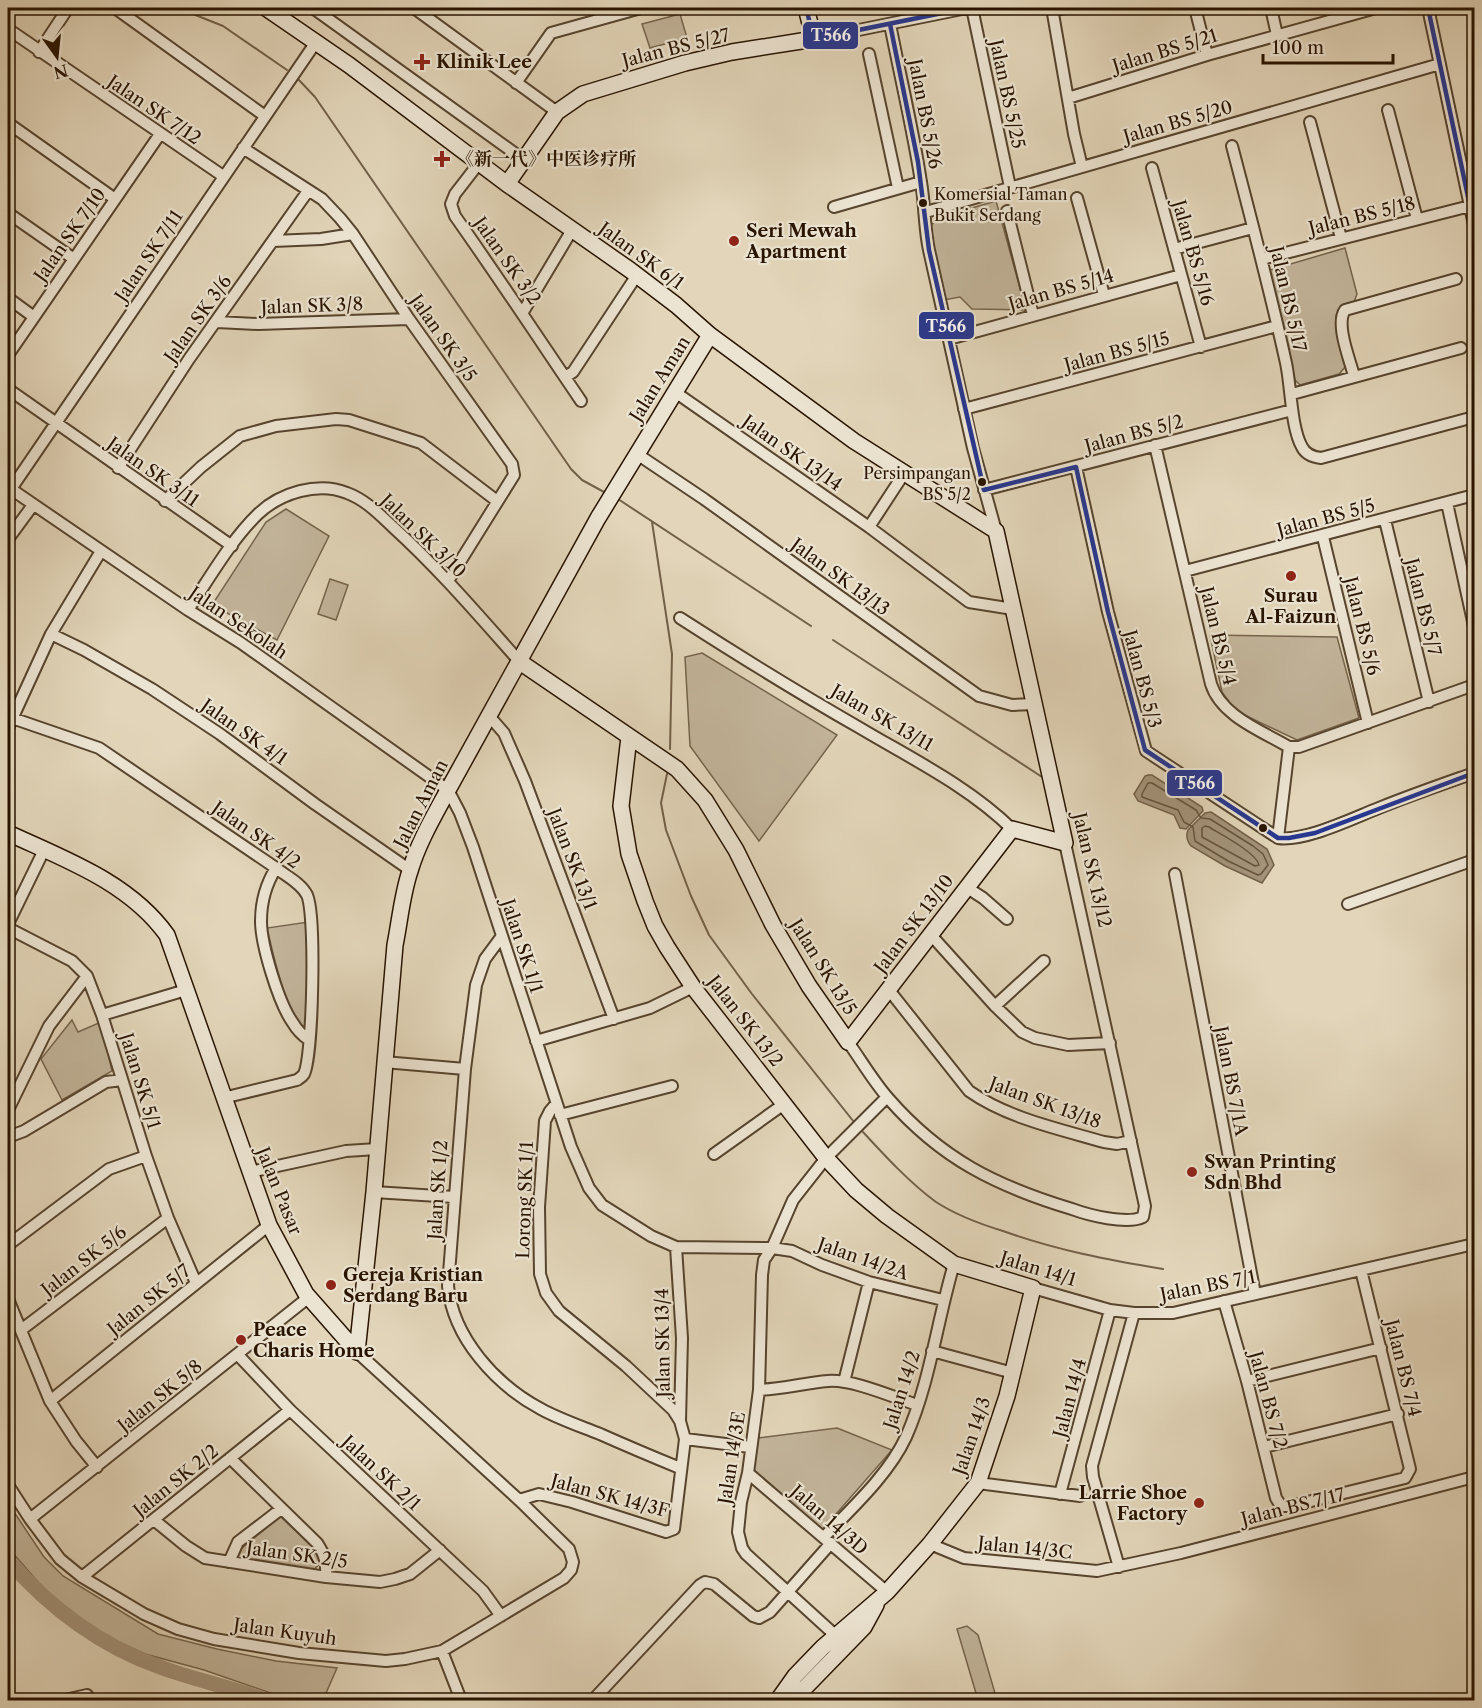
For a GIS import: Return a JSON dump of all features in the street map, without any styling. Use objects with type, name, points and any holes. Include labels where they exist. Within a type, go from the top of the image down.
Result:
[{"type":"street","points":[[39,52],[68,8]]},
{"type":"street","points":[[115,8],[266,116]]},
{"type":"street","name":"Jalan SK 6/1","points":[[266,8],[316,42],[507,184],[637,275],[676,305],[710,336],[854,441],[996,531]]},
{"type":"street","points":[[313,8],[524,160]]},
{"type":"street","points":[[414,8],[557,112]]},
{"type":"street","points":[[516,83],[551,33],[641,8]]},
{"type":"street","points":[[806,8],[814,39]]},
{"type":"street","name":"Jalan BS 5/27","points":[[507,184],[557,112],[583,93],[685,63],[732,52],[814,39],[968,8]]},
{"type":"street","name":"Jalan BS 5/25","points":[[972,8],[1010,187]]},
{"type":"street","points":[[1065,8],[1052,9],[1082,167]]},
{"type":"street","points":[[1195,8],[1207,55]]},
{"type":"street","points":[[1271,8],[1277,35]]},
{"type":"street","name":"Jalan BS 5/21","points":[[1068,98],[1349,11],[1376,8]]},
{"type":"street","points":[[1428,8],[1474,225]]},
{"type":"street","name":"Jalan BS 5/26","points":[[890,24],[921,182],[926,212],[924,226],[964,409],[996,531]]},
{"type":"street","name":"Jalan SK 7/12","points":[[8,29],[223,177]]},
{"type":"street","name":"Jalan SK 7/11","points":[[9,488],[316,42]]},
{"type":"street","points":[[869,54],[898,188]]},
{"type":"street","name":"Jalan BS 5/20","points":[[926,212],[1440,64]]},
{"type":"street","points":[[1388,110],[1417,219]]},
{"type":"street","points":[[1310,122],[1341,238]]},
{"type":"street","points":[[8,123],[115,198]]},
{"type":"street","name":"Jalan SK 7/10","points":[[8,355],[160,134]]},
{"type":"street","name":"Jalan BS 5/17","points":[[1232,146],[1262,259],[1292,394],[1292,410],[1301,446],[1313,457],[1329,456],[1474,417]]},
{"type":"street","name":"Jalan SK 3/5","points":[[243,148],[322,199],[353,234],[409,319],[512,464],[514,475],[448,581]]},
{"type":"street","name":"Jalan SK 3/2","points":[[478,162],[455,194],[451,204],[455,216],[523,312],[581,401]]},
{"type":"street","name":"Jalan BS 5/16","points":[[1152,168],[1201,347]]},
{"type":"street","points":[[834,207],[921,182]]},
{"type":"street","name":"Jalan SK 3/6","points":[[118,468],[189,359],[308,191]]},
{"type":"street","points":[[1077,198],[1104,295]]},
{"type":"street","name":"Jalan BS 5/18","points":[[1262,259],[1470,206]]},
{"type":"street","points":[[1007,211],[1033,315]]},
{"type":"street","points":[[9,217],[74,259]]},
{"type":"street","points":[[1174,249],[1253,228]]},
{"type":"street","points":[[523,312],[572,230]]},
{"type":"street","points":[[273,241],[321,239],[353,234]]},
{"type":"street","points":[[565,377],[573,372],[637,275]]},
{"type":"street","name":"Jalan BS 5/14","points":[[949,339],[1181,275]]},
{"type":"street","points":[[1354,376],[1342,327],[1342,316],[1345,310],[1456,279]]},
{"type":"street","points":[[8,298],[34,317]]},
{"type":"street","name":"Jalan SK 3/8","points":[[217,322],[258,324],[409,319]]},
{"type":"street","name":"Jalan BS 5/15","points":[[964,409],[1277,326]]},
{"type":"street","name":"Jalan Aman","points":[[357,1352],[374,1192],[395,945],[410,870],[427,829],[598,518],[710,336]]},
{"type":"street","points":[[1292,394],[1461,348]]},
{"type":"street","name":"Jalan SK 3/11","points":[[8,389],[232,546]]},
{"type":"street","name":"Jalan SK 13/14","points":[[675,392],[869,527],[969,602],[1013,609]]},
{"type":"street","name":"Jalan BS 5/2","points":[[984,490],[1292,410]]},
{"type":"street","points":[[165,501],[201,467],[240,436],[276,426],[336,419],[349,420],[421,442],[497,501]]},
{"type":"street","name":"Jalan BS 5/4","points":[[1155,445],[1215,697],[1236,716],[1289,747]]},
{"type":"street","name":"Jalan SK 13/13","points":[[637,454],[704,499],[979,696],[1012,705],[1034,704]]},
{"type":"street","name":"Jalan BS 5/3","points":[[1076,467],[1108,612],[1144,750],[1278,838]]},
{"type":"street","points":[[869,527],[905,472]]},
{"type":"street","name":"Jalan Sekolah","points":[[9,488],[188,610],[241,643],[448,790]]},
{"type":"street","name":"Jalan SK 3/10","points":[[188,610],[232,546],[258,514],[274,502],[291,493],[318,488],[346,492],[369,506],[448,581],[520,662]]},
{"type":"street","name":"Jalan BS 5/5","points":[[1185,571],[1323,537],[1474,495]]},
{"type":"street","points":[[1447,503],[1474,626]]},
{"type":"street","points":[[8,539],[33,505]]},
{"type":"street","name":"Jalan BS 5/7","points":[[1384,520],[1429,702]]},
{"type":"street","name":"Jalan SK 13/12","points":[[996,531],[1145,1206],[1143,1217]]},
{"type":"street","name":"Jalan BS 5/6","points":[[1323,537],[1368,723]]},
{"type":"street","points":[[10,723],[51,634],[101,551]]},
{"type":"street","name":"Jalan SK 13/11","points":[[680,618],[787,686],[969,792],[999,815],[1012,829],[1065,843]]},
{"type":"street","name":"Jalan SK 4/1","points":[[51,634],[84,650],[162,696],[410,870]]},
{"type":"street","name":"Jalan SK 13/5","points":[[520,662],[676,769],[705,800],[736,850],[778,934],[809,986],[887,1097],[932,1142],[962,1164],[993,1181],[1037,1199],[1083,1213],[1125,1220],[1143,1217]]},
{"type":"street","points":[[1474,685],[1309,745],[1289,747],[1278,838],[1296,838],[1474,773]]},
{"type":"street","name":"Jalan SK 13/1","points":[[490,717],[504,733],[525,781],[614,1019]]},
{"type":"street","name":"Jalan SK 4/2","points":[[10,723],[55,731],[99,748],[140,773],[302,887],[310,904],[313,947],[309,1040],[304,1073],[297,1080],[223,1098]]},
{"type":"street","name":"Jalan SK 13/2","points":[[629,737],[621,806],[629,854],[656,926],[667,948],[693,987],[825,1158],[856,1190],[887,1216],[954,1264]]},
{"type":"street","name":"Jalan SK 1/1","points":[[448,790],[460,813],[556,1104],[581,1172],[593,1197],[627,1222],[676,1247],[772,1248]]},
{"type":"street","name":"Jalan SK 13/10","points":[[848,1042],[1012,829]]},
{"type":"street","name":"Jalan Pasar","points":[[8,833],[115,886],[154,917],[167,935],[269,1226],[309,1297],[357,1352],[519,1500],[569,1549]]},
{"type":"street","points":[[8,926],[44,850]]},
{"type":"street","points":[[1348,904],[1474,860]]},
{"type":"street","points":[[276,868],[269,880],[264,898],[261,921],[264,942],[268,961],[291,1021],[309,1040]]},
{"type":"street","name":"Jalan BS 7/1A","points":[[1174,874],[1255,1294]]},
{"type":"street","points":[[966,887],[1007,919]]},
{"type":"street","name":"Jalan SK 5/1","points":[[8,926],[72,961],[87,976],[102,1015],[168,1218],[196,1283]]},
{"type":"street","name":"Jalan SK 1/2","points":[[502,936],[485,959],[476,985],[465,1069],[454,1197],[449,1300],[457,1321],[479,1356],[516,1394],[541,1409],[681,1467]]},
{"type":"street","points":[[930,936],[995,1006],[1028,1036],[1076,1046],[1110,1043]]},
{"type":"street","points":[[995,1006],[1044,960]]},
{"type":"street","points":[[8,1110],[49,1026],[87,976]]},
{"type":"street","points":[[536,1041],[650,1008],[693,987]]},
{"type":"street","points":[[1474,988],[1474,999]]},
{"type":"street","points":[[102,1015],[186,990]]},
{"type":"street","name":"Jalan SK 13/18","points":[[889,990],[969,1091],[980,1099],[1000,1109],[1104,1142],[1117,1144],[1131,1141]]},
{"type":"street","points":[[384,1062],[465,1069]]},
{"type":"street","points":[[8,1137],[33,1126],[106,1082],[122,1080]]},
{"type":"street","points":[[560,1115],[672,1086]]},
{"type":"street","points":[[772,1248],[793,1200],[825,1158],[887,1097]]},
{"type":"street","name":"Lorong SK 1/1","points":[[556,1104],[545,1121],[539,1207],[540,1274],[546,1293],[559,1311],[626,1366],[673,1410],[680,1421]]},
{"type":"street","points":[[714,1154],[784,1104]]},
{"type":"street","points":[[250,1172],[346,1151],[377,1149]]},
{"type":"street","points":[[8,1245],[109,1169],[146,1156]]},
{"type":"street","points":[[374,1192],[454,1197]]},
{"type":"street","name":"Jalan SK 5/6","points":[[21,1330],[168,1218]]},
{"type":"street","name":"Jalan SK 5/7","points":[[50,1401],[269,1226]]},
{"type":"street","name":"Jalan BS 7/1","points":[[1134,1313],[1173,1313],[1474,1244]]},
{"type":"street","name":"Jalan SK 13/4","points":[[676,1247],[682,1338],[680,1421],[685,1439]]},
{"type":"street","name":"Jalan 14/2A","points":[[772,1248],[792,1251],[869,1282],[943,1300]]},
{"type":"street","name":"Jalan 14/3E","points":[[772,1248],[764,1260],[762,1275],[759,1390],[738,1532],[742,1548],[835,1635]]},
{"type":"street","name":"Jalan 14/1","points":[[954,1264],[1110,1310],[1134,1313]]},
{"type":"street","name":"Jalan 14/2","points":[[593,1701],[705,1582],[714,1584],[753,1616],[759,1618],[770,1612],[788,1592],[889,1464],[905,1438],[917,1405],[954,1264]]},
{"type":"street","name":"Jalan BS 7/4","points":[[1281,1506],[1291,1506],[1405,1478],[1409,1475],[1410,1469],[1398,1413],[1360,1270]]},
{"type":"street","points":[[844,1382],[869,1282]]},
{"type":"street","name":"Jalan 14/3","points":[[778,1701],[795,1676],[835,1635],[883,1596],[930,1544],[978,1483],[1000,1420],[1033,1288]]},
{"type":"street","name":"Jalan SK 5/8","points":[[30,1520],[309,1297]]},
{"type":"street","points":[[8,1299],[50,1401],[76,1441],[97,1467]]},
{"type":"street","name":"Jalan BS 7/2","points":[[1224,1301],[1247,1381],[1276,1498],[1281,1506]]},
{"type":"street","name":"Jalan 14/4","points":[[1060,1494],[1110,1310]]},
{"type":"street","points":[[1119,1567],[1093,1478],[1092,1466],[1134,1313]]},
{"type":"street","points":[[1247,1381],[1381,1348]]},
{"type":"street","points":[[932,1351],[1012,1373]]},
{"type":"street","name":"Jalan SK 2/1","points":[[238,1355],[290,1410],[483,1591],[501,1616]]},
{"type":"street","points":[[759,1390],[829,1381],[844,1382],[917,1405]]},
{"type":"street","name":"Jalan SK 2/2","points":[[82,1577],[290,1410]]},
{"type":"street","points":[[1264,1447],[1398,1413]]},
{"type":"street","points":[[685,1439],[750,1447]]},
{"type":"street","name":"Jalan SK 14/3F","points":[[519,1500],[539,1494],[669,1532],[674,1529],[685,1439]]},
{"type":"street","points":[[230,1458],[316,1544],[324,1554],[327,1565],[326,1577]]},
{"type":"street","name":"Jalan 14/3D","points":[[748,1473],[827,1540],[883,1596]]},
{"type":"street","name":"Jalan BS 7/17","points":[[1119,1567],[1474,1477]]},
{"type":"street","points":[[978,1483],[1080,1496]]},
{"type":"street","name":"Jalan Kuyuh","points":[[8,1485],[30,1520],[60,1559],[82,1577],[144,1614],[178,1629],[214,1639],[299,1653],[386,1661],[442,1651],[564,1578],[571,1570],[573,1562],[569,1549]]},
{"type":"street","points":[[229,1562],[238,1542],[281,1509]]},
{"type":"street","name":"Jalan SK 2/5","points":[[154,1520],[205,1558],[326,1577],[380,1582],[395,1580],[410,1574],[440,1550]]},
{"type":"street","name":"Jalan 14/3C","points":[[930,1544],[964,1558],[1097,1571],[1119,1567]]},
{"type":"street","name":"Jalan 14/3","points":[[793,1701],[864,1627],[883,1596]]},
{"type":"street","points":[[827,1666],[856,1617]]},
{"type":"street","points":[[442,1651],[461,1701]]},
{"type":"street","points":[[65,1701],[87,1695]]},
{"type":"shaded area","points":[[680,14],[687,38],[650,48],[642,24]]},
{"type":"shaded area","points":[[996,201],[1026,310],[972,309],[960,297],[944,300],[927,231],[937,218]]},
{"type":"shaded area","points":[[1345,248],[1357,294],[1354,302],[1342,307],[1336,316],[1346,366],[1339,374],[1300,385],[1295,380],[1270,270]]},
{"type":"shaded area","points":[[286,509],[329,536],[277,640],[212,605],[266,522]]},
{"type":"shaded area","points":[[330,579],[348,585],[336,620],[318,614]]},
{"type":"shaded area","points":[[1210,635],[1337,637],[1359,718],[1297,740],[1236,711],[1222,692]]},
{"type":"shaded area","points":[[702,653],[837,735],[759,841],[690,746],[685,657]]},
{"type":"shaded area","points":[[308,922],[310,950],[305,1026],[302,1030],[296,1023],[286,998],[267,928]]},
{"type":"shaded area","points":[[72,1020],[78,1032],[101,1022],[112,1071],[62,1100],[41,1059]]},
{"type":"shaded area","points":[[837,1428],[892,1450],[822,1530],[752,1468],[758,1438]]},
{"type":"shaded area","points":[[8,1503],[44,1557],[63,1576],[158,1634],[276,1661],[337,1668],[323,1700],[291,1700],[204,1670],[145,1654],[106,1636],[52,1598],[8,1547]]},
{"type":"shaded area","points":[[280,1516],[320,1554],[322,1562],[311,1572],[235,1559],[241,1549]]},
{"type":"shaded area","points":[[967,1626],[978,1635],[997,1700],[978,1700],[957,1629]]},
{"type":"water","points":[[1152,775],[1202,807],[1203,811],[1186,829],[1180,828],[1174,815],[1138,801],[1134,794],[1145,776]]},
{"type":"water","points":[[1211,812],[1267,849],[1274,865],[1262,883],[1225,866],[1191,846],[1187,838],[1188,830],[1205,813]]},
{"type":"waterway","points":[[178,8],[223,26],[287,70]]},
{"type":"waterway","points":[[298,79],[315,97],[571,469],[582,480],[604,492]]},
{"type":"waterway","points":[[618,499],[811,626]]},
{"type":"waterway","points":[[652,522],[672,654],[670,749]]},
{"type":"waterway","points":[[833,640],[1042,777]]},
{"type":"waterway","points":[[667,774],[661,803],[666,830],[691,896],[709,935],[752,994],[854,1122]]},
{"type":"waterway","points":[[863,1132],[917,1186],[936,1202],[960,1215],[1023,1238],[1062,1249],[1163,1269]]},
{"type":"waterway","points":[[8,1560],[59,1609],[117,1648],[160,1667],[265,1700]]},
{"type":"transit line","name":"T566","points":[[806,8],[814,39],[967,8]]},
{"type":"transit line","name":"T566","points":[[1428,8],[1474,225]]},
{"type":"transit line","name":"T566","points":[[890,24],[918,162],[929,250],[984,490],[1076,467],[1108,612],[1145,750],[1278,838],[1315,833],[1474,773]]},
{"type":"place","name":"Klinik Lee","points":[[422,62]]},
{"type":"place","name":"《新一代》中医诊疗所","points":[[442,159]]},
{"type":"place","name":"Komersial Taman Bukit Serdang","points":[[923,203]]},
{"type":"place","name":"Seri Mewah Apartment","points":[[734,241]]},
{"type":"place","name":"Persimpangan BS 5/2","points":[[982,482]]},
{"type":"place","name":"Surau Al-Faizun","points":[[1291,576]]},
{"type":"place","name":"Swan Printing Sdn Bhd","points":[[1192,1172]]},
{"type":"place","name":"Gereja Kristian Serdang Baru","points":[[331,1285]]},
{"type":"place","name":"Peace Charis Home","points":[[241,1340]]},
{"type":"place","name":"Larrie Shoe Factory","points":[[1199,1503]]}]
